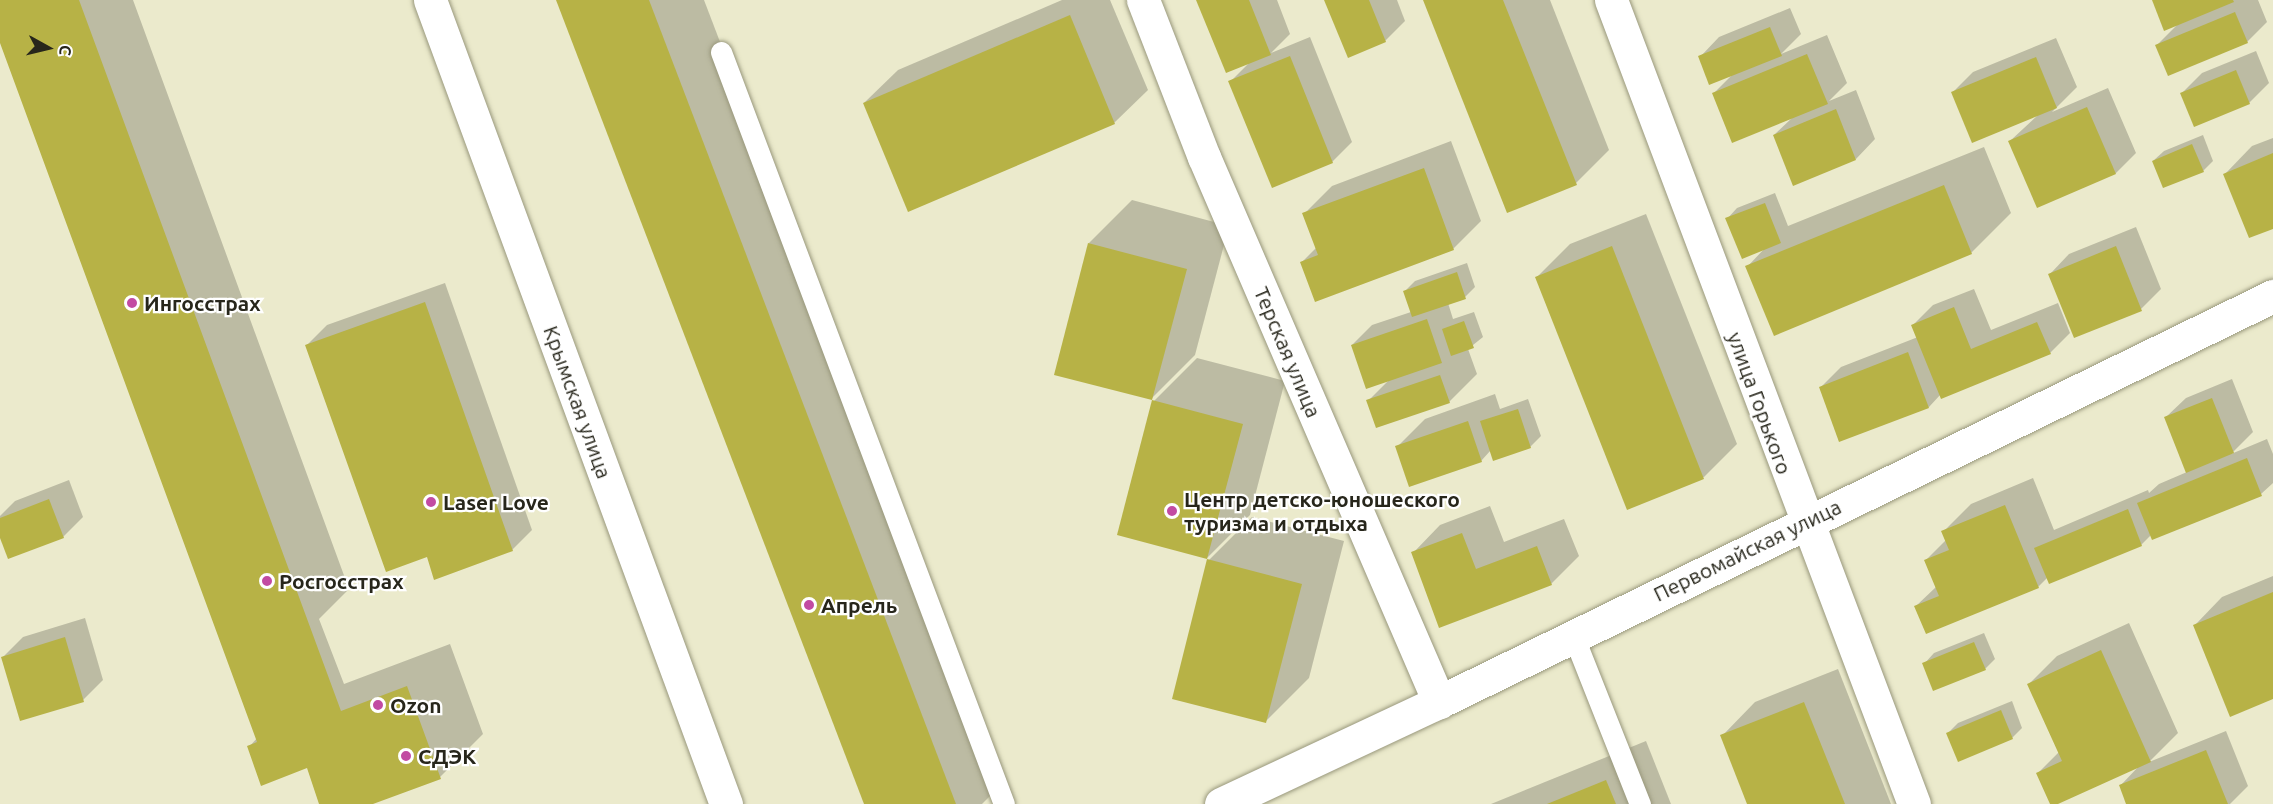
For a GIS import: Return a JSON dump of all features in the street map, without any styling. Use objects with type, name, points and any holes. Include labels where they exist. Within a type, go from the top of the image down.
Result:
[{"type":"street","name":"Крымская улица","points":[[430,0],[726,804]]},
{"type":"street","name":"Терская улица","points":[[1143,0],[1204,157],[1440,702]]},
{"type":"street","name":"улица Горького","points":[[1611,0],[1804,521],[1914,804]]},
{"type":"street","name":"Первомайская улица","points":[[1221,804],[1440,702],[1804,521],[2273,296]]},
{"type":"lane","points":[[721,52],[1004,804]]},
{"type":"lane","points":[[1573,635],[1640,804]]},
{"type":"building","points":[[0,0],[79,0],[341,711],[407,686],[441,779],[373,804],[319,804],[307,768],[261,786],[247,746],[257,742],[0,43]]},
{"type":"building","points":[[556,0],[649,0],[956,804],[864,804]]},
{"type":"building","points":[[1196,0],[1249,0],[1271,55],[1226,73]]},
{"type":"building","points":[[1324,0],[1369,0],[1386,42],[1348,58]]},
{"type":"building","points":[[1423,0],[1503,0],[1577,185],[1507,213]]},
{"type":"building","points":[[2152,0],[2233,0],[2234,2],[2164,31]]},
{"type":"building","points":[[2235,12],[2248,43],[2168,76],[2155,45]]},
{"type":"building","points":[[1070,15],[1115,124],[908,212],[863,103]]},
{"type":"building","points":[[1770,27],[1782,56],[1709,85],[1698,56]]},
{"type":"building","points":[[1807,54],[1828,104],[1732,143],[1712,93]]},
{"type":"building","points":[[1290,56],[1333,163],[1272,188],[1228,81]]},
{"type":"building","points":[[2036,57],[2057,108],[1972,143],[1951,92]]},
{"type":"building","points":[[2236,70],[2250,104],[2194,127],[2180,93]]},
{"type":"building","points":[[2087,107],[2116,174],[2037,208],[2008,141]]},
{"type":"building","points":[[1836,109],[1856,160],[1793,186],[1773,135]]},
{"type":"building","points":[[2192,144],[2204,172],[2163,188],[2152,161]]},
{"type":"building","points":[[2273,153],[2273,229],[2249,238],[2223,174]]},
{"type":"building","points":[[1424,168],[1454,250],[1315,302],[1300,262],[1318,255],[1302,213]]},
{"type":"building","points":[[1944,185],[1972,254],[1774,336],[1745,266]]},
{"type":"building","points":[[1765,203],[1781,243],[1742,259],[1725,218]]},
{"type":"building","points":[[1088,243],[1187,269],[1152,400],[1054,375]]},
{"type":"building","points":[[1612,246],[1704,479],[1627,510],[1535,277]]},
{"type":"building","points":[[2116,246],[2142,311],[2074,338],[2048,274]]},
{"type":"building","points":[[1457,272],[1466,299],[1412,317],[1403,291]]},
{"type":"building","points":[[425,302],[513,551],[434,580],[427,557],[386,572],[305,345]]},
{"type":"building","points":[[1954,307],[1971,349],[2037,322],[2051,354],[1941,399],[1911,325]]},
{"type":"building","points":[[1427,319],[1442,363],[1366,389],[1351,345]]},
{"type":"building","points":[[1464,321],[1474,348],[1451,356],[1442,329]]},
{"type":"building","points":[[1908,352],[1929,408],[1839,442],[1819,387]]},
{"type":"building","points":[[1440,375],[1450,403],[1376,428],[1366,400]]},
{"type":"building","points":[[2212,398],[2234,453],[2186,473],[2164,417]]},
{"type":"building","points":[[1152,400],[1243,424],[1207,559],[1117,535]]},
{"type":"building","points":[[1518,409],[1531,448],[1493,461],[1480,421]]},
{"type":"building","points":[[1468,421],[1482,462],[1409,487],[1395,446]]},
{"type":"building","points":[[2247,458],[2262,496],[2152,540],[2137,503]]},
{"type":"building","points":[[49,499],[64,538],[8,559],[0,538],[0,518]]},
{"type":"building","points":[[2005,505],[2039,588],[1926,634],[1914,606],[1939,596],[1924,560],[1949,550],[1941,531]]},
{"type":"building","points":[[2128,509],[2142,546],[2049,584],[2034,548]]},
{"type":"building","points":[[1462,533],[1476,569],[1537,546],[1552,585],[1439,628],[1411,552]]},
{"type":"building","points":[[1207,559],[1302,584],[1266,723],[1172,699]]},
{"type":"building","points":[[2273,592],[2273,699],[2230,717],[2193,625]]},
{"type":"building","points":[[65,637],[84,702],[20,721],[1,657]]},
{"type":"building","points":[[1974,642],[1986,670],[1933,691],[1922,663]]},
{"type":"building","points":[[2101,650],[2151,762],[2058,804],[2050,804],[2036,773],[2062,761],[2027,684]]},
{"type":"building","points":[[1804,702],[1845,804],[1747,804],[1720,735]]},
{"type":"building","points":[[2001,710],[2013,739],[1958,762],[1946,733]]},
{"type":"building","points":[[2206,750],[2228,804],[2126,804],[2119,785]]},
{"type":"building","points":[[1606,780],[1616,804],[1547,804]]},
{"type":"place","name":"Ингосстрах","points":[[132,303]]},
{"type":"place","name":"Laser Love","points":[[431,502]]},
{"type":"place","name":"Центр детско-юношеского туризма и отдыха","points":[[1172,511]]},
{"type":"place","name":"Росгосстрах","points":[[267,581]]},
{"type":"place","name":"Апрель","points":[[809,605]]},
{"type":"place","name":"Ozon","points":[[378,705]]},
{"type":"place","name":"СДЭК","points":[[406,756]]}]
